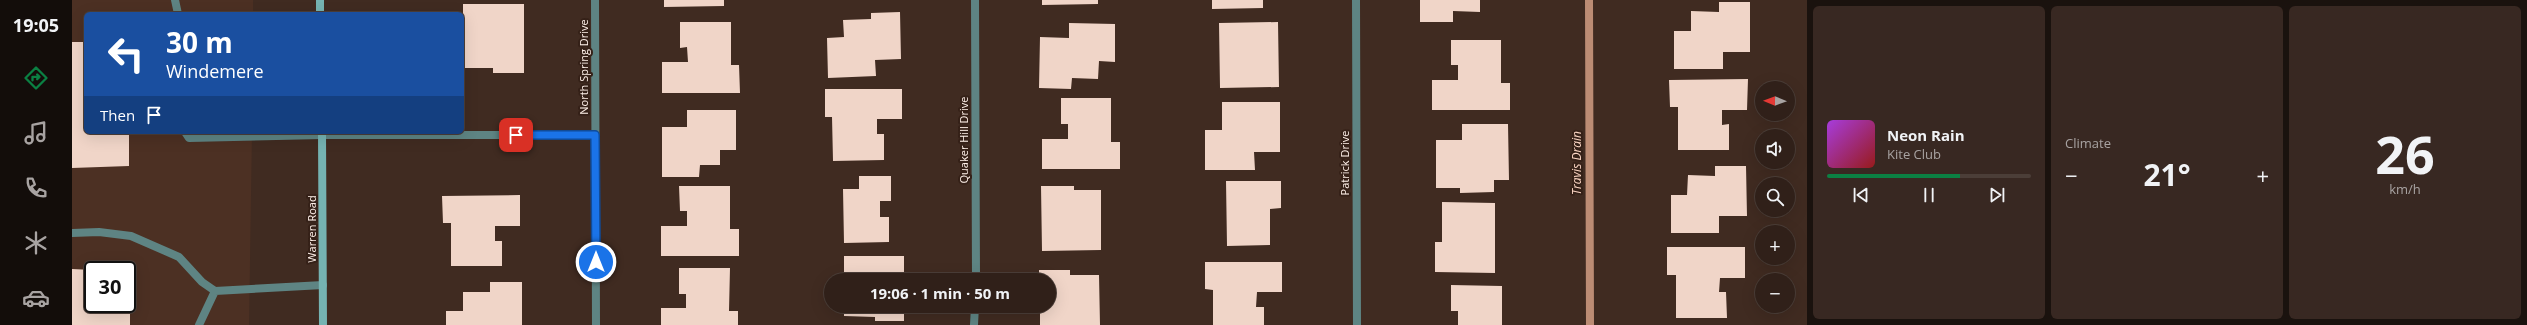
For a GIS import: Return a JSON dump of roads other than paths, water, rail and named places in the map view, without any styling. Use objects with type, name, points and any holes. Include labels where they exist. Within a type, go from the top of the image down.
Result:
[{"type":"main road","points":[[320,0],[320,12]]},
{"type":"main road","name":"Warren Road","points":[[322,134],[323,325]]},
{"type":"street","points":[[175,0],[178,12]]},
{"type":"street","name":"North Spring Drive","points":[[595,0],[596,325]]},
{"type":"street","name":"Quaker Hill Drive","points":[[975,0],[976,273]]},
{"type":"street","name":"Patrick Drive","points":[[1356,0],[1357,325]]},
{"type":"street","points":[[186,134],[189,138],[322,134],[595,135]]},
{"type":"street","points":[[72,233],[99,232],[131,236],[179,257],[202,282],[215,291],[323,285]]},
{"type":"street","points":[[199,325],[215,291]]},
{"type":"street","points":[[974,325],[975,313]]},
{"type":"waterway","name":"Travis Drain","points":[[1589,0],[1590,325]]}]
